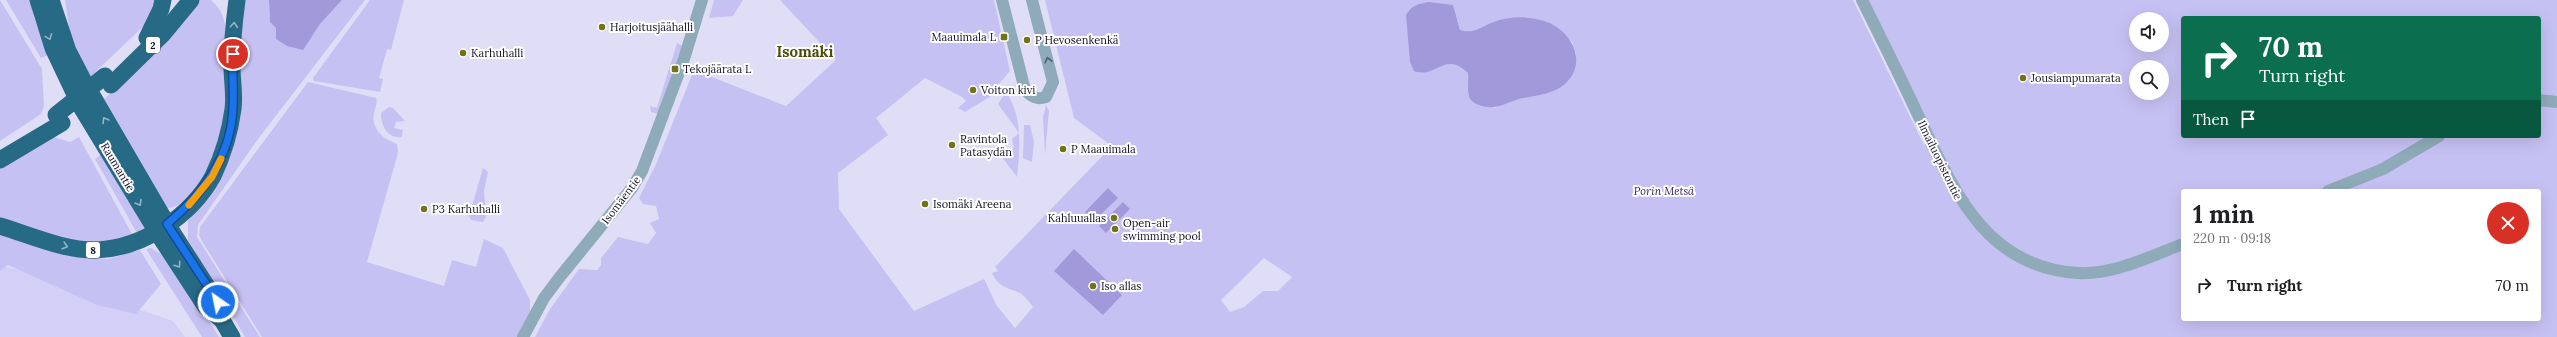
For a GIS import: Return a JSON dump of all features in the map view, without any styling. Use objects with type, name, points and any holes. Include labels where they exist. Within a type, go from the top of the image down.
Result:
[{"type":"highway","name":"Raumantie","points":[[38,0],[44,24],[68,80],[162,228],[218,302],[222,320],[232,337]]},
{"type":"highway","name":"Raumantie","points":[[51,0],[82,78],[162,228]]},
{"type":"highway","points":[[59,22],[60,0]]},
{"type":"highway","points":[[147,38],[164,0]]},
{"type":"highway","name":"2","points":[[108,81],[182,0]]},
{"type":"highway","name":"2","points":[[0,160],[59,119],[108,81],[162,35],[191,0]]},
{"type":"highway","points":[[162,228],[200,194],[212,177],[221,157],[233,107],[232,67],[237,0]]},
{"type":"highway","name":"2","points":[[0,149],[59,119]]},
{"type":"highway","name":"8","points":[[0,226],[72,248],[97,250],[140,242],[162,228]]},
{"type":"street","name":"Isomäentie","points":[[523,337],[544,298],[627,195],[642,172],[684,59],[702,0]]},
{"type":"street","points":[[1002,0],[1025,90],[1030,95],[1041,98],[1046,97],[1053,82],[1032,0]]},
{"type":"street","name":"Ilmailuopistontie","points":[[1862,0],[1961,203],[1986,232],[2000,244],[2033,263],[2079,273],[2105,270],[2181,245]]},
{"type":"street","points":[[2541,100],[2557,102]]},
{"type":"street","points":[[2333,189],[2383,169],[2436,138]]},
{"type":"shaded area","points":[[269,0],[342,0],[320,24],[303,50],[287,46],[276,39],[276,28],[270,22]]},
{"type":"shaded area","points":[[1429,2],[1453,5],[1460,30],[1474,31],[1500,20],[1519,17],[1538,19],[1554,25],[1562,31],[1574,47],[1576,66],[1572,75],[1560,88],[1548,93],[1516,100],[1496,107],[1484,107],[1478,105],[1469,97],[1468,73],[1460,67],[1453,64],[1446,64],[1429,71],[1414,71],[1410,62],[1406,15],[1416,6]]},
{"type":"shaded area","points":[[1108,188],[1118,198],[1094,221],[1085,212]]},
{"type":"shaded area","name":"Kahluuallas","points":[[1123,202],[1130,209],[1106,233],[1099,226]]},
{"type":"shaded area","name":"Iso allas","points":[[1074,249],[1122,295],[1103,315],[1054,271]]},
{"type":"shaded area","points":[[0,266],[28,271],[173,321],[185,337],[0,337]]},
{"type":"green space","points":[[0,0],[42,69],[44,106],[41,114],[0,141]]},
{"type":"green space","points":[[6,0],[30,0],[34,18],[48,55],[41,58]]},
{"type":"green space","points":[[65,0],[158,0],[149,21],[88,79],[70,33]]},
{"type":"green space","points":[[199,0],[211,0],[213,2],[221,12],[226,27],[228,76],[225,126],[220,146],[202,180],[185,200],[176,206],[167,208],[101,102],[126,79]]},
{"type":"green space","points":[[242,0],[269,0],[270,22],[305,46],[320,24],[342,0],[365,0],[258,139],[198,225],[197,237],[260,337],[245,337],[188,240],[188,221],[193,210],[217,182]]},
{"type":"green space","points":[[370,0],[404,0],[391,50],[387,49],[379,78],[383,79],[380,92],[314,81],[313,78]]},
{"type":"green space","points":[[714,0],[743,0],[733,16],[709,18]]},
{"type":"green space","name":"Porin Metsä","points":[[780,0],[994,0],[1010,71],[998,85],[993,95],[965,112],[958,108],[966,101],[962,97],[925,78],[876,118],[888,135],[838,173],[839,209],[914,311],[984,279],[997,306],[1015,328],[1033,307],[1022,294],[1000,284],[994,278],[992,273],[998,271],[995,267],[1112,146],[1074,118],[1045,0],[1853,0],[1924,145],[1930,142],[1862,0],[2557,0],[2557,337],[535,337],[550,309],[579,269],[597,270],[601,265],[601,258],[618,237],[648,244],[656,233],[650,223],[659,219],[656,206],[643,204],[639,198],[657,162],[694,70],[786,106],[836,60]],"holes":[[[1457,19],[1460,30],[1472,32],[1479,29],[1557,27],[1572,42],[1576,54],[1545,94],[1517,99],[1495,108],[1469,93],[1468,73],[1465,70],[1455,64],[1439,65]],[[1264,258],[1292,277],[1278,291],[1263,291],[1244,307],[1230,312],[1221,300]]]},
{"type":"green space","points":[[677,43],[683,46],[658,114],[651,112],[650,106],[657,108]]},
{"type":"green space","points":[[308,82],[376,98],[377,103],[374,113],[374,124],[376,129],[387,139],[397,144],[398,153],[367,262],[444,286],[452,260],[476,267],[484,239],[503,248],[530,300],[530,312],[517,337],[262,337],[203,243],[199,235],[200,227]]},
{"type":"green space","points":[[1006,92],[1015,112],[1019,133],[998,104]]},
{"type":"green space","points":[[1046,105],[1049,111],[1045,155],[1043,117]]},
{"type":"green space","points":[[389,107],[393,108],[405,121],[396,122],[394,128],[403,130],[402,137],[392,136],[386,130],[382,122],[381,113]]},
{"type":"green space","points":[[1024,125],[1030,125],[1034,142],[1032,162],[1023,158]]},
{"type":"green space","points":[[1019,133],[1017,177],[998,152],[1004,148],[1008,152],[1014,148],[1012,139]]},
{"type":"green space","points":[[54,137],[70,142],[79,137],[133,236],[106,242],[83,243],[0,222],[0,167]]},
{"type":"green space","points":[[104,152],[147,229],[138,235],[95,159]]},
{"type":"green space","points":[[483,168],[488,172],[484,191],[486,217],[483,222],[471,220],[469,216]]},
{"type":"green space","points":[[0,233],[82,258],[108,259],[140,250],[161,284],[136,314],[97,305],[8,265],[0,271]]},
{"type":"green space","points":[[151,248],[169,259],[219,337],[202,337],[146,249]]},
{"type":"slow traffic","points":[[189,205],[200,194],[212,177],[221,159]]},
{"type":"place","name":"Harjoitusjäähalli","points":[[602,27]]},
{"type":"place","name":"Maauimala L","points":[[1004,37]]},
{"type":"place","name":"P Hevosenkenkä","points":[[1027,40]]},
{"type":"place","name":"Karhuhalli","points":[[463,53]]},
{"type":"place","name":"Tekojäärata L","points":[[675,69]]},
{"type":"place","name":"Jousiampumarata","points":[[2023,78]]},
{"type":"place","name":"Voiton kivi","points":[[973,90]]},
{"type":"place","name":"Ravintola Patasydän","points":[[952,145]]},
{"type":"place","name":"P Maauimala","points":[[1063,149]]},
{"type":"place","name":"Isomäki Areena","points":[[925,204]]},
{"type":"place","name":"P3 Karhuhalli","points":[[424,209]]},
{"type":"place","name":"Kahluuallas","points":[[1114,218]]},
{"type":"place","name":"Open-air swimming pool","points":[[1115,229]]},
{"type":"place","name":"Iso allas","points":[[1093,286]]},
{"type":"district","name":"Isomäki","points":[[805,52]]},
{"type":"route","points":[[218,302],[167,224],[187,208],[200,194],[212,177],[221,157],[228,135],[233,107],[233,54]]}]
